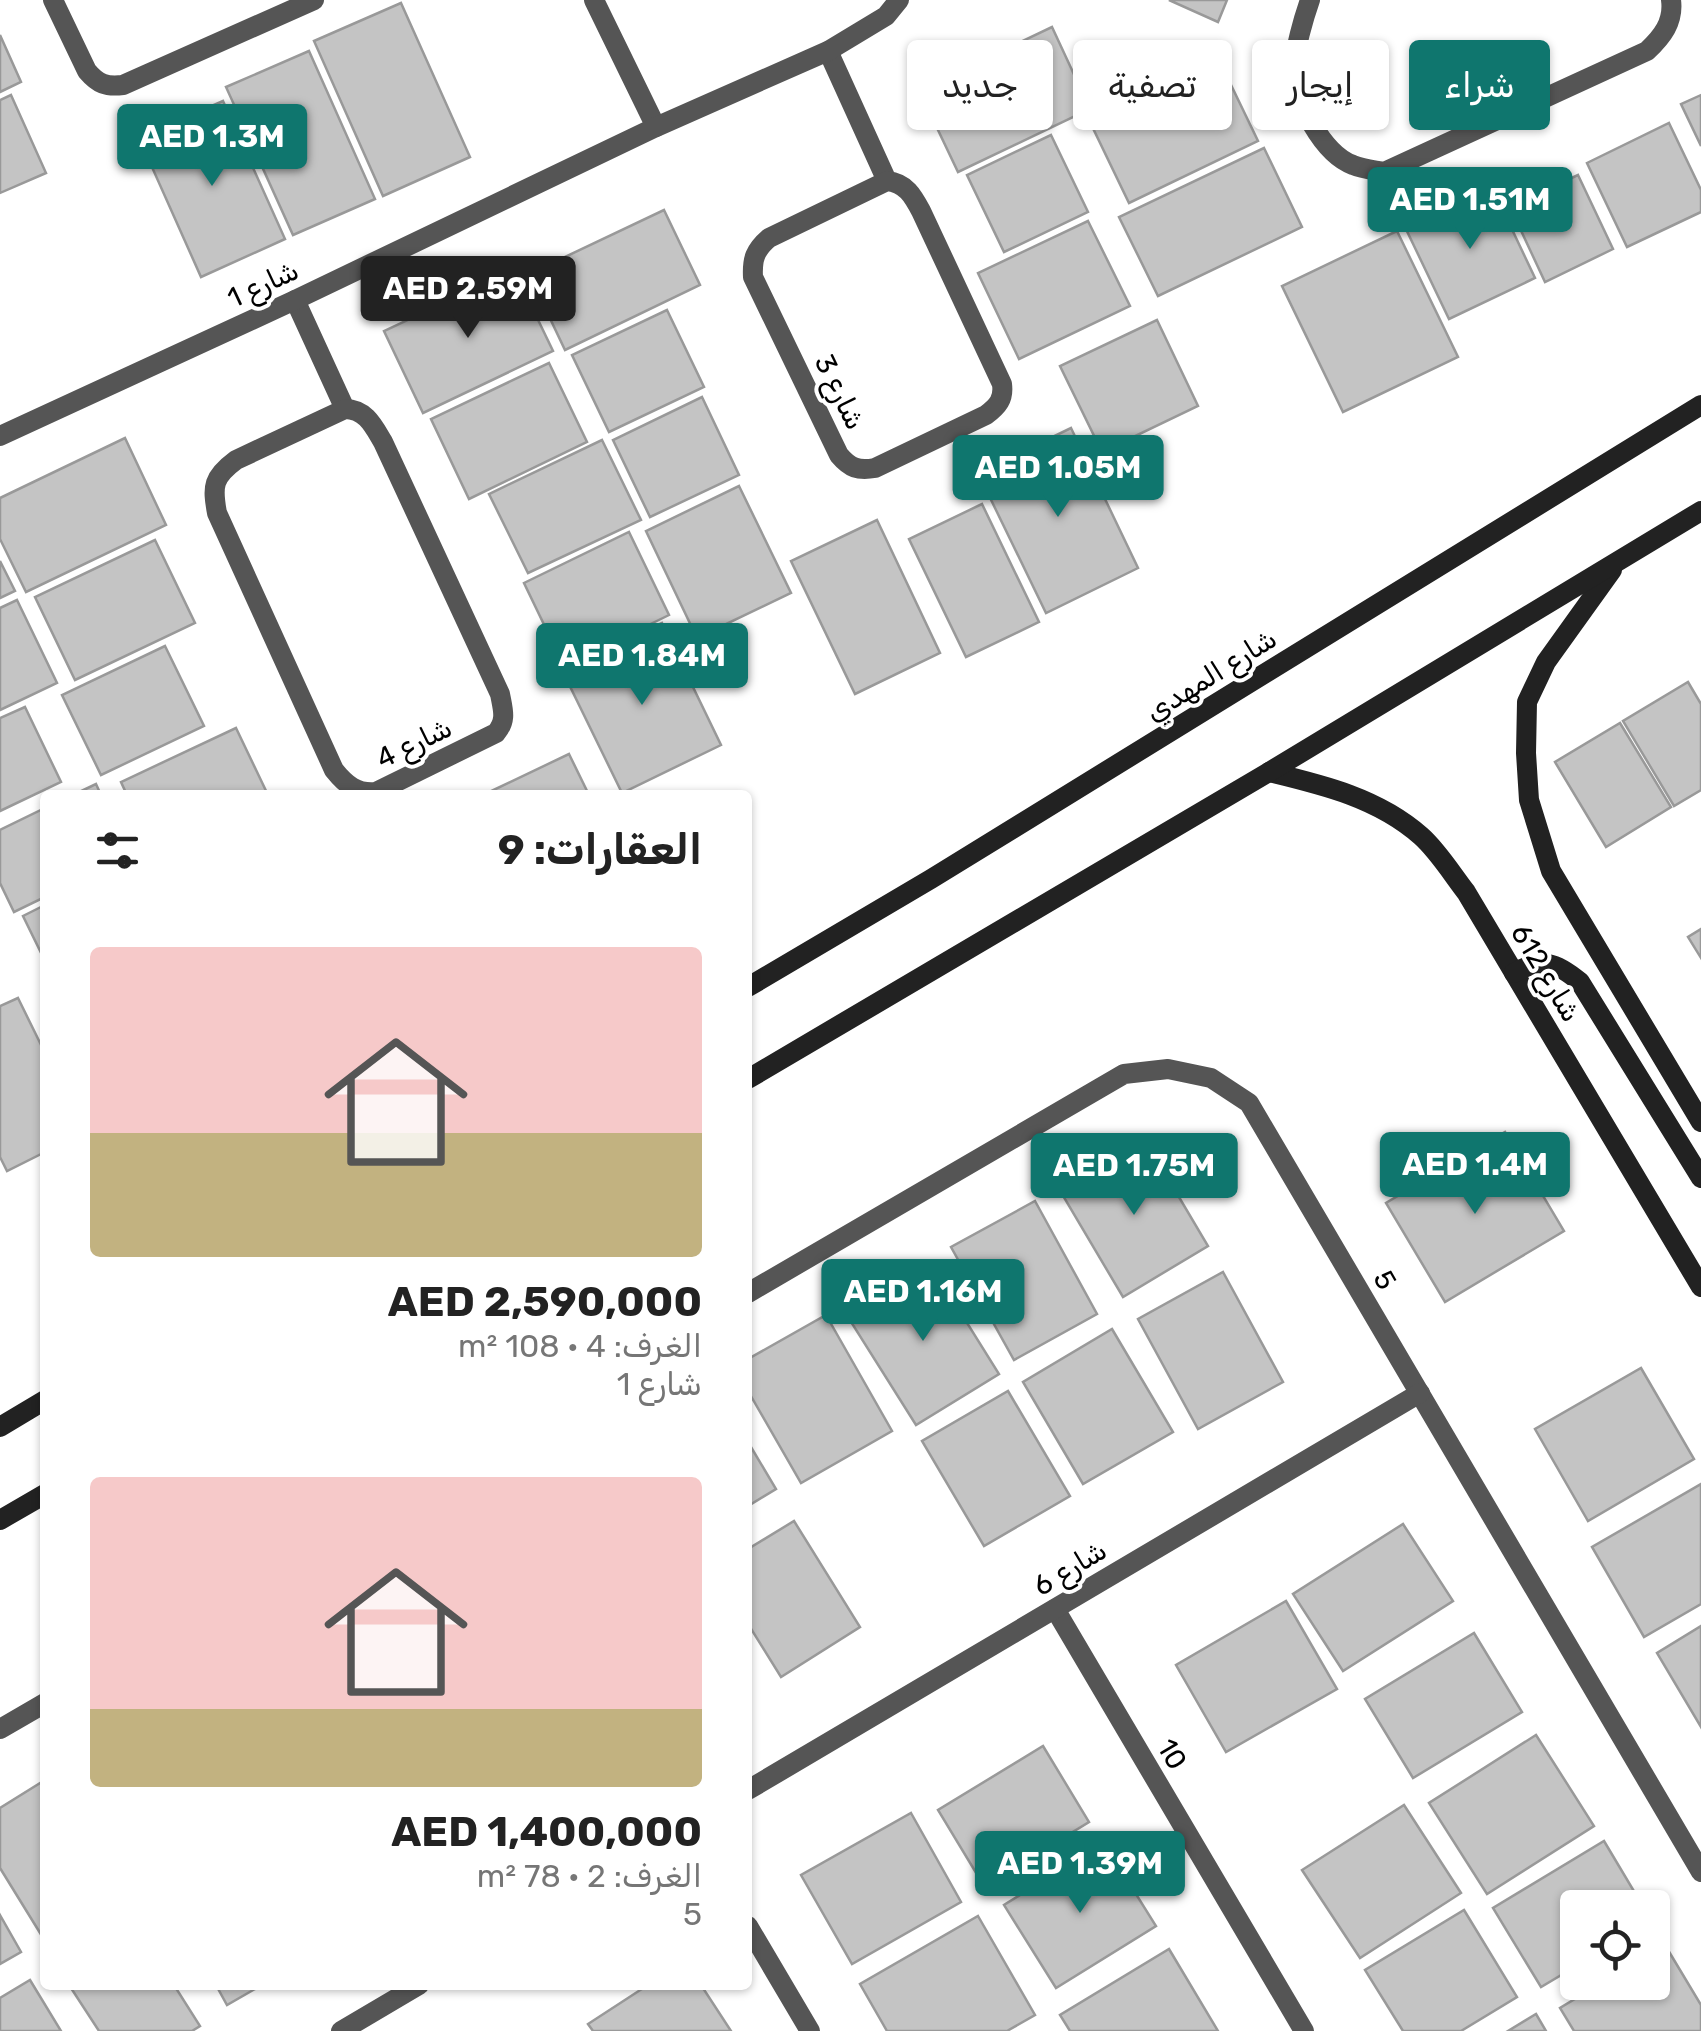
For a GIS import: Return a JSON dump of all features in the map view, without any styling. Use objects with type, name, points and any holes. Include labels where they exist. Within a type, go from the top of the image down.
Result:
[{"type":"main road","name":"شارع المهدي","points":[[752,985],[1701,404]]},
{"type":"main road","points":[[752,1077],[1269,772],[1701,511]]},
{"type":"main road","name":"شارع 612","points":[[1619,560],[1546,662],[1527,702],[1528,800],[1551,871],[1701,1122]]},
{"type":"main road","name":"شارع 612","points":[[1269,772],[1324,785],[1375,805],[1422,837],[1466,892],[1701,1287]]},
{"type":"main road","points":[[1514,973],[1533,962],[1560,966],[1580,982],[1701,1178]]},
{"type":"main road","points":[[0,1427],[40,1403]]},
{"type":"main road","points":[[0,1520],[40,1497]]},
{"type":"street","points":[[53,0],[86,71],[109,86],[124,85],[314,0]]},
{"type":"street","points":[[594,0],[656,127]]},
{"type":"street","name":"شارع 1","points":[[0,436],[656,127],[828,51],[886,16],[900,0]]},
{"type":"street","points":[[1310,0],[1294,70],[1304,111],[1329,147],[1350,164],[1384,172],[1647,51],[1664,34],[1671,0]]},
{"type":"street","name":"شارع 3","points":[[828,51],[887,181]]},
{"type":"street","name":"شارع 3","points":[[887,181],[901,184],[921,211],[1003,392],[1001,401],[986,415],[875,468],[856,469],[839,455],[753,276],[752,264],[754,254],[769,238],[887,181]]},
{"type":"street","name":"شارع 4","points":[[295,300],[345,410]]},
{"type":"street","name":"شارع 4","points":[[356,790],[334,770],[216,513],[213,492],[216,478],[236,460],[345,410],[360,412],[383,442],[500,694],[504,717],[496,733],[380,790]]},
{"type":"street","name":"5","points":[[752,1291],[1124,1074],[1168,1069],[1212,1078],[1249,1103],[1701,1872]]},
{"type":"street","name":"شارع 6","points":[[752,1788],[1420,1393]]},
{"type":"street","name":"10","points":[[1054,1609],[1304,2031]]},
{"type":"street","points":[[0,1729],[40,1706]]},
{"type":"street","points":[[752,1933],[810,2031]]},
{"type":"street","points":[[341,2031],[411,1990]]},
{"type":"building","points":[[1169,0],[1227,0],[1218,22]]},
{"type":"building","points":[[401,3],[470,157],[383,196],[314,41]]},
{"type":"building","points":[[1052,27],[1073,72],[1073,117],[1053,127],[1053,40],[1025,40]]},
{"type":"building","points":[[0,35],[21,82],[0,92]]},
{"type":"building","points":[[309,51],[375,199],[293,235],[226,87]]},
{"type":"building","points":[[1232,87],[1258,141],[1129,203],[1094,130],[1232,130]]},
{"type":"building","points":[[11,95],[46,173],[0,193],[0,100]]},
{"type":"building","points":[[1701,95],[1701,146],[1681,104]]},
{"type":"building","points":[[223,101],[285,239],[201,277],[139,138]]},
{"type":"building","points":[[1669,123],[1701,190],[1701,212],[1627,247],[1587,163]]},
{"type":"building","points":[[938,130],[1046,130],[958,172]]},
{"type":"building","points":[[1051,135],[1088,212],[1004,252],[967,175]]},
{"type":"building","points":[[1264,148],[1302,227],[1158,296],[1119,217]]},
{"type":"building","points":[[1578,175],[1613,249],[1545,282],[1510,207]]},
{"type":"building","points":[[1491,185],[1535,278],[1449,319],[1405,227]]},
{"type":"building","points":[[664,210],[700,285],[565,350],[529,274]]},
{"type":"building","points":[[1088,221],[1130,306],[1019,359],[978,273]]},
{"type":"building","points":[[1397,231],[1458,357],[1343,412],[1282,286]]},
{"type":"building","points":[[514,270],[553,351],[423,413],[384,331]]},
{"type":"building","points":[[667,310],[704,387],[609,432],[572,355]]},
{"type":"building","points":[[1157,320],[1198,406],[1102,452],[1060,366]]},
{"type":"building","points":[[549,363],[587,442],[469,499],[431,419]]},
{"type":"building","points":[[702,397],[739,475],[650,517],[613,440]]},
{"type":"building","points":[[1071,428],[1138,568],[1046,613],[978,473]]},
{"type":"building","points":[[125,438],[166,525],[26,592],[0,539],[0,498]]},
{"type":"building","points":[[602,440],[641,520],[528,573],[489,494]]},
{"type":"building","points":[[739,486],[791,593],[697,638],[646,531]]},
{"type":"building","points":[[982,504],[1039,622],[966,657],[909,539]]},
{"type":"building","points":[[877,520],[940,653],[855,694],[791,561]]},
{"type":"building","points":[[629,532],[669,615],[564,666],[524,583]]},
{"type":"building","points":[[155,540],[195,623],[75,680],[35,597]]},
{"type":"building","points":[[0,561],[15,591],[0,598]]},
{"type":"building","points":[[17,600],[57,683],[0,710],[0,608]]},
{"type":"building","points":[[662,623],[721,745],[628,790],[621,790],[562,670]]},
{"type":"building","points":[[165,646],[204,726],[101,775],[62,695]]},
{"type":"building","points":[[1688,682],[1701,704],[1701,790],[1674,806],[1623,721]]},
{"type":"building","points":[[25,707],[61,782],[0,811],[0,718]]},
{"type":"building","points":[[1620,723],[1671,807],[1606,847],[1555,762]]},
{"type":"building","points":[[236,728],[266,790],[125,790],[121,782]]},
{"type":"building","points":[[569,754],[587,790],[493,790]]},
{"type":"building","points":[[40,810],[40,899],[14,912],[0,883],[0,830]]},
{"type":"building","points":[[40,908],[40,951],[23,916]]},
{"type":"building","points":[[1701,929],[1701,958],[1688,937]]},
{"type":"building","points":[[18,998],[40,1043],[40,1154],[7,1171],[0,1157],[0,1006]]},
{"type":"building","points":[[1505,1132],[1564,1231],[1445,1302],[1386,1203]]},
{"type":"building","points":[[1144,1138],[1208,1246],[1123,1297],[1059,1189]]},
{"type":"building","points":[[1035,1201],[1097,1314],[1014,1360],[951,1247]]},
{"type":"building","points":[[929,1262],[999,1374],[916,1425],[846,1314]]},
{"type":"building","points":[[1223,1272],[1283,1382],[1198,1429],[1138,1319]]},
{"type":"building","points":[[826,1315],[892,1431],[801,1483],[752,1398],[752,1357]]},
{"type":"building","points":[[1112,1329],[1173,1432],[1083,1484],[1023,1382]]},
{"type":"building","points":[[1641,1368],[1694,1459],[1588,1521],[1535,1429]]},
{"type":"building","points":[[1008,1391],[1070,1496],[984,1546],[922,1441]]},
{"type":"building","points":[[752,1449],[776,1489],[752,1504]]},
{"type":"building","points":[[1701,1484],[1701,1604],[1644,1637],[1592,1547]]},
{"type":"building","points":[[794,1521],[860,1627],[781,1677],[752,1630],[752,1547]]},
{"type":"building","points":[[1403,1524],[1453,1601],[1343,1671],[1293,1594]]},
{"type":"building","points":[[1286,1601],[1337,1689],[1226,1752],[1176,1665]]},
{"type":"building","points":[[1701,1626],[1701,1727],[1657,1653]]},
{"type":"building","points":[[1474,1633],[1522,1712],[1413,1778],[1365,1699]]},
{"type":"building","points":[[1536,1735],[1594,1826],[1487,1894],[1429,1803]]},
{"type":"building","points":[[1043,1746],[1089,1822],[984,1886],[938,1810]]},
{"type":"building","points":[[40,1783],[40,1933],[0,1868],[0,1808]]},
{"type":"building","points":[[1404,1805],[1461,1893],[1360,1958],[1302,1870]]},
{"type":"building","points":[[911,1813],[961,1902],[852,1964],[801,1875]]},
{"type":"building","points":[[1604,1841],[1633,1890],[1560,1890],[1560,1976],[1541,1987],[1493,1908]]},
{"type":"building","points":[[1104,1843],[1156,1926],[1056,1988],[1004,1905]]},
{"type":"building","points":[[1464,1910],[1517,1997],[1461,2031],[1403,2031],[1365,1970]]},
{"type":"building","points":[[0,1915],[21,1952],[0,1964]]},
{"type":"building","points":[[978,1916],[1035,2015],[1007,2031],[887,2031],[860,1984]]},
{"type":"building","points":[[1169,1949],[1218,2031],[1070,2031],[1060,2015]]},
{"type":"building","points":[[1670,1953],[1701,2005],[1701,2031],[1574,2031],[1560,2008],[1573,2000],[1670,2000]]},
{"type":"building","points":[[30,1980],[61,2031],[0,2031],[0,1998]]},
{"type":"building","points":[[72,1990],[177,1990],[200,2026],[192,2031],[99,2031]]},
{"type":"building","points":[[219,1990],[253,1990],[227,2005]]},
{"type":"building","points":[[640,1990],[704,1990],[731,2031],[593,2031],[588,2024]]},
{"type":"building","points":[[1536,2014],[1546,2031],[1508,2031]]}]
